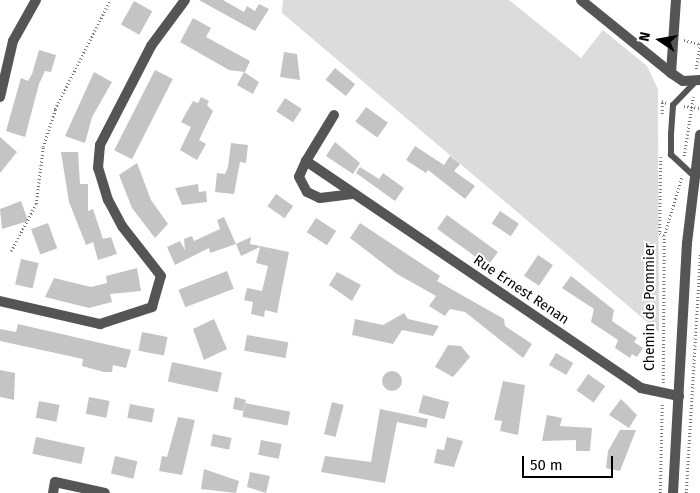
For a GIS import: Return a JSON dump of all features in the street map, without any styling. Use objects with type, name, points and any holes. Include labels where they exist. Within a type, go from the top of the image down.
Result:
[{"type":"street","points":[[0,97],[13,41],[36,0]]},
{"type":"street","points":[[0,301],[100,324],[152,307],[161,276],[122,226],[108,200],[98,168],[100,145],[151,46],[185,0]]},
{"type":"street","points":[[581,0],[671,73],[697,81]]},
{"type":"street","points":[[671,73],[676,0]]},
{"type":"street","points":[[334,115],[298,177],[307,192],[320,198],[354,194]]},
{"type":"street","points":[[673,493],[695,176],[700,136]]},
{"type":"street","name":"Rue Ernest Renan","points":[[306,161],[641,388],[662,394],[679,396]]},
{"type":"street","points":[[53,493],[55,482],[105,493]]},
{"type":"lane","points":[[695,176],[683,168],[671,155],[671,113],[683,91],[697,81]]},
{"type":"path","points":[[11,251],[36,204],[43,147],[55,109],[110,0]]},
{"type":"path","name":"Chemin de Pommier","points":[[660,493],[664,236],[683,168],[693,96]]},
{"type":"path","points":[[686,493],[700,254]]},
{"type":"shaded area","points":[[283,0],[509,0],[581,58],[603,30],[647,66],[658,89],[659,332],[282,13]]},
{"type":"building","points":[[199,0],[223,0],[244,12],[247,6],[255,11],[259,4],[269,9],[255,31]]},
{"type":"building","points":[[134,1],[152,11],[139,35],[121,25]]},
{"type":"building","points":[[193,18],[211,28],[206,37],[250,61],[245,72],[229,70],[180,42]]},
{"type":"building","points":[[39,50],[56,55],[51,72],[45,71],[39,84],[25,137],[6,131],[21,78],[28,81]]},
{"type":"building","points":[[284,52],[297,54],[300,80],[280,77]]},
{"type":"building","points":[[335,68],[355,84],[346,96],[326,80]]},
{"type":"building","points":[[155,70],[173,79],[132,159],[114,150]]},
{"type":"building","points":[[94,72],[112,82],[92,117],[85,143],[65,136]]},
{"type":"building","points":[[244,72],[259,82],[253,94],[237,85]]},
{"type":"building","points":[[201,97],[209,101],[207,105],[213,111],[199,140],[206,144],[197,160],[180,150],[191,127],[181,122],[193,101],[198,103]]},
{"type":"building","points":[[285,98],[302,109],[293,122],[276,111]]},
{"type":"building","points":[[366,107],[388,123],[377,137],[355,122]]},
{"type":"building","points":[[0,137],[17,152],[0,173]]},
{"type":"building","points":[[335,142],[360,163],[353,174],[326,156]]},
{"type":"building","points":[[231,143],[248,145],[246,163],[240,162],[234,194],[215,192],[217,173],[225,174],[228,167]]},
{"type":"building","points":[[415,146],[444,165],[450,156],[460,164],[454,171],[475,186],[465,199],[428,170],[426,173],[406,160]]},
{"type":"building","points":[[61,152],[78,152],[80,184],[88,184],[88,211],[93,209],[103,239],[111,237],[117,254],[98,260],[93,242],[86,245],[69,202]]},
{"type":"building","points":[[137,163],[151,200],[168,224],[155,238],[132,208],[119,175]]},
{"type":"building","points":[[360,167],[379,179],[383,173],[404,188],[395,201],[356,173]]},
{"type":"building","points":[[198,184],[199,192],[206,191],[207,202],[182,205],[175,188]]},
{"type":"building","points":[[276,194],[293,206],[285,218],[267,206]]},
{"type":"building","points":[[21,201],[28,221],[2,229],[0,209]]},
{"type":"building","points":[[500,211],[519,224],[511,236],[492,223]]},
{"type":"building","points":[[447,215],[498,252],[488,266],[437,229]]},
{"type":"building","points":[[224,217],[236,244],[210,253],[209,248],[175,265],[167,247],[180,241],[185,250],[184,239],[192,236],[194,241],[220,229],[217,220]]},
{"type":"building","points":[[316,218],[336,231],[327,245],[307,232]]},
{"type":"building","points":[[48,223],[57,248],[40,255],[31,229]]},
{"type":"building","points":[[360,223],[440,276],[437,281],[504,319],[505,326],[532,344],[523,358],[465,312],[450,309],[445,316],[429,306],[436,296],[397,274],[350,238]]},
{"type":"building","points":[[251,237],[250,244],[289,252],[277,313],[265,310],[264,317],[251,314],[253,302],[244,300],[247,288],[262,291],[268,266],[256,263],[260,247],[241,256],[236,244]]},
{"type":"building","points":[[538,255],[553,265],[539,286],[524,276]]},
{"type":"building","points":[[21,259],[39,263],[33,288],[15,284]]},
{"type":"building","points":[[137,268],[141,291],[110,294],[112,302],[89,308],[45,297],[54,278],[91,287],[107,283],[106,276]]},
{"type":"building","points":[[227,271],[234,289],[185,307],[178,290]]},
{"type":"building","points":[[337,272],[361,285],[352,301],[329,285]]},
{"type":"building","points":[[571,276],[614,310],[612,321],[637,338],[634,342],[643,348],[637,357],[632,354],[630,358],[615,348],[618,340],[591,322],[594,309],[562,288]]},
{"type":"building","points":[[404,313],[408,319],[439,326],[433,336],[402,330],[393,344],[352,335],[355,319],[383,325]]},
{"type":"building","points":[[214,319],[227,349],[204,360],[193,329]]},
{"type":"building","points":[[18,324],[131,350],[126,368],[113,365],[112,372],[104,372],[82,366],[83,359],[0,341],[0,329],[16,332]]},
{"type":"building","points":[[142,332],[168,337],[164,356],[138,351]]},
{"type":"building","points":[[247,335],[288,342],[286,358],[244,351]]},
{"type":"building","points":[[448,345],[461,346],[470,357],[453,377],[435,367]]},
{"type":"building","points":[[556,353],[573,363],[566,375],[549,365]]},
{"type":"building","points":[[172,362],[222,373],[218,392],[168,382]]},
{"type":"building","points":[[0,370],[15,373],[14,400],[0,397]]},
{"type":"building","points":[[392,371],[399,374],[402,381],[399,388],[392,391],[385,388],[382,381],[385,374]]},
{"type":"building","points":[[588,374],[605,386],[594,402],[577,390]]},
{"type":"building","points":[[503,381],[525,385],[518,435],[500,431],[502,421],[494,420]]},
{"type":"building","points":[[423,395],[449,402],[444,419],[418,412]]},
{"type":"building","points":[[89,397],[110,401],[106,418],[86,414]]},
{"type":"building","points":[[235,397],[246,400],[243,411],[233,409]]},
{"type":"building","points":[[621,399],[637,415],[629,428],[609,415]]},
{"type":"building","points":[[39,401],[60,405],[56,422],[36,418]]},
{"type":"building","points":[[332,402],[344,405],[336,437],[324,434]]},
{"type":"building","points":[[245,403],[290,412],[287,426],[242,417]]},
{"type":"building","points":[[130,404],[155,409],[152,423],[127,418]]},
{"type":"building","points":[[380,409],[428,419],[426,428],[397,422],[385,483],[321,472],[325,456],[371,462]]},
{"type":"building","points":[[547,415],[562,418],[560,426],[592,428],[590,451],[576,451],[576,440],[542,441]]},
{"type":"building","points":[[178,417],[195,420],[182,475],[159,471],[162,456],[167,457]]},
{"type":"building","points":[[620,430],[636,430],[620,471],[606,468],[608,451]]},
{"type":"building","points":[[213,434],[232,438],[229,450],[211,446]]},
{"type":"building","points":[[36,437],[85,447],[81,464],[32,454]]},
{"type":"building","points":[[447,437],[463,441],[454,467],[434,463],[437,449],[444,450]]},
{"type":"building","points":[[261,440],[282,444],[279,459],[258,455]]},
{"type":"building","points":[[115,456],[137,461],[133,479],[111,474]]},
{"type":"building","points":[[204,469],[239,481],[236,493],[201,489]]},
{"type":"building","points":[[250,472],[270,476],[266,493],[247,487]]}]
